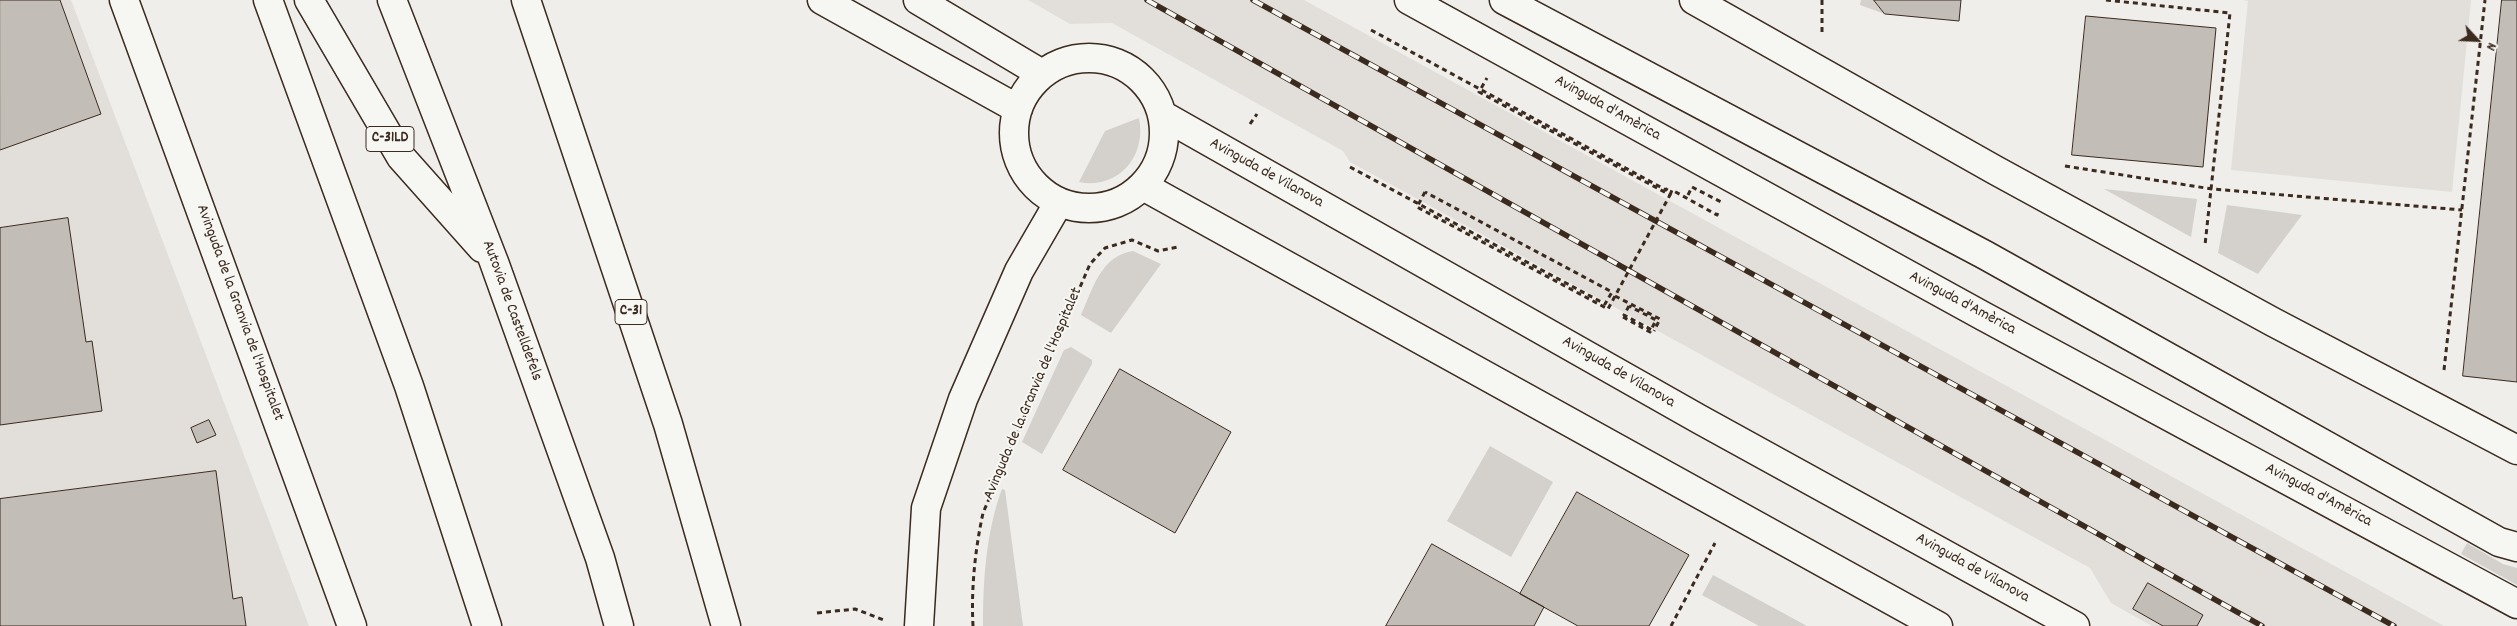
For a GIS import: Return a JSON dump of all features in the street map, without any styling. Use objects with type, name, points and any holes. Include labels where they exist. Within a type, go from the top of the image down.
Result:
[{"type":"main road","name":"Avinguda de la Granvia de l'Hospitalet","points":[[124,0],[352,626]]},
{"type":"main road","points":[[268,0],[409,386],[487,626]]},
{"type":"main road","name":"C-31LD","points":[[309,0],[401,157],[494,262]]},
{"type":"main road","name":"Autovia de Castelldefels","points":[[392,0],[494,262],[600,558],[619,626]]},
{"type":"main road","name":"C-31","points":[[526,0],[668,424],[726,626]]},
{"type":"main road","points":[[822,0],[1018,109]]},
{"type":"main road","points":[[918,0],[1042,74]]},
{"type":"main road","name":"Avinguda d'Amèrica","points":[[1408,0],[1983,316],[2517,604]]},
{"type":"main road","points":[[1504,0],[1985,255],[2499,542],[2517,547]]},
{"type":"main road","points":[[1694,0],[1995,170],[2272,322],[2517,450]]},
{"type":"main road","points":[[1098,57],[1124,65],[1136,73],[1154,92],[1164,116],[1164,143],[1158,164],[1143,186],[1126,199],[1101,208],[1084,209],[1059,202],[1037,188],[1023,169],[1014,145],[1018,109],[1030,86],[1042,74],[1066,61],[1098,57]]},
{"type":"main road","name":"Avinguda de Vilanova","points":[[1164,116],[1699,420],[2075,626]]},
{"type":"main road","points":[[1143,186],[1938,626]]},
{"type":"main road","points":[[919,626],[926,508],[963,399],[1019,271],[1059,202]]},
{"type":"path","points":[[1822,0],[1822,40]]},
{"type":"path","points":[[2106,0],[2230,13],[2212,189],[2204,246]]},
{"type":"path","points":[[2443,376],[2485,0]]},
{"type":"path","points":[[1371,30],[1666,190]]},
{"type":"path","points":[[1487,78],[1479,92],[1670,195]]},
{"type":"path","points":[[2064,166],[2212,189],[2462,210]]},
{"type":"path","points":[[1350,167],[1605,304],[1612,292],[1425,192],[1418,207],[1608,309],[1672,190]]},
{"type":"path","points":[[1688,196],[1692,186],[1723,203]]},
{"type":"path","name":"Avinguda de la Granvia de l'Hospitalet","points":[[973,626],[972,608],[977,546],[983,513],[1090,264],[1105,248],[1132,240],[1158,251],[1181,246]]},
{"type":"path","points":[[1615,296],[1660,319],[1654,331],[1646,327],[1624,315],[1629,306],[1656,320],[1653,326],[1650,332],[1622,317]]},
{"type":"path","points":[[1672,626],[1731,511]]},
{"type":"path","points":[[817,612],[855,609],[888,621]]},
{"type":"shaded area","points":[[0,0],[71,0],[309,626],[0,626]]},
{"type":"shaded area","points":[[1028,0],[1304,0],[2444,626],[2152,626],[2111,603],[2090,568],[1350,162],[1343,151],[1112,23],[1070,24]]},
{"type":"shaded area","points":[[1861,0],[1874,0],[1885,14],[1860,5]]},
{"type":"shaded area","points":[[2243,0],[2471,0],[2452,192],[2231,170],[2248,1]]},
{"type":"shaded area","points":[[1139,118],[1140,132],[1138,145],[1134,157],[1127,167],[1106,181],[1093,183],[1079,182],[1105,131]]},
{"type":"shaded area","points":[[2104,189],[2197,199],[2191,237]]},
{"type":"shaded area","points":[[2227,205],[2302,215],[2258,274],[2218,253]]},
{"type":"shaded area","points":[[1133,251],[1161,264],[1111,333],[1081,315],[1094,284],[1106,266],[1122,254]]},
{"type":"shaded area","points":[[1071,347],[1092,360],[1092,364],[1042,454],[1022,442],[1064,350]]},
{"type":"shaded area","points":[[1490,446],[1553,482],[1511,557],[1447,521]]},
{"type":"shaded area","points":[[1002,489],[1005,490],[1023,626],[983,626],[986,556],[992,522]]},
{"type":"shaded area","points":[[2467,543],[2503,564],[2517,568],[2517,585],[2461,554]]},
{"type":"shaded area","points":[[1713,575],[1807,626],[1759,626],[1702,595]]},
{"type":"building","points":[[0,0],[60,0],[101,114],[0,150]]},
{"type":"building","points":[[1874,0],[1961,0],[1959,21],[1885,14]]},
{"type":"building","points":[[2502,0],[2517,0],[2517,382],[2463,376]]},
{"type":"building","points":[[2086,16],[2216,28],[2203,167],[2072,155]]},
{"type":"building","points":[[68,218],[86,342],[92,341],[102,411],[0,425],[0,228]]},
{"type":"building","points":[[1120,369],[1231,432],[1175,533],[1063,470]]},
{"type":"building","points":[[209,420],[216,435],[197,443],[191,428]]},
{"type":"building","points":[[216,471],[233,599],[242,597],[246,626],[0,626],[0,499]]},
{"type":"building","points":[[1577,492],[1689,555],[1649,626],[1578,626],[1520,594]]},
{"type":"building","points":[[1432,544],[1544,607],[1534,626],[1386,626]]},
{"type":"building","points":[[2148,583],[2203,615],[2197,626],[2163,626],[2133,609]]},
{"type":"railway","points":[[1147,0],[2262,626]]},
{"type":"railway","points":[[1253,0],[2394,626]]}]
